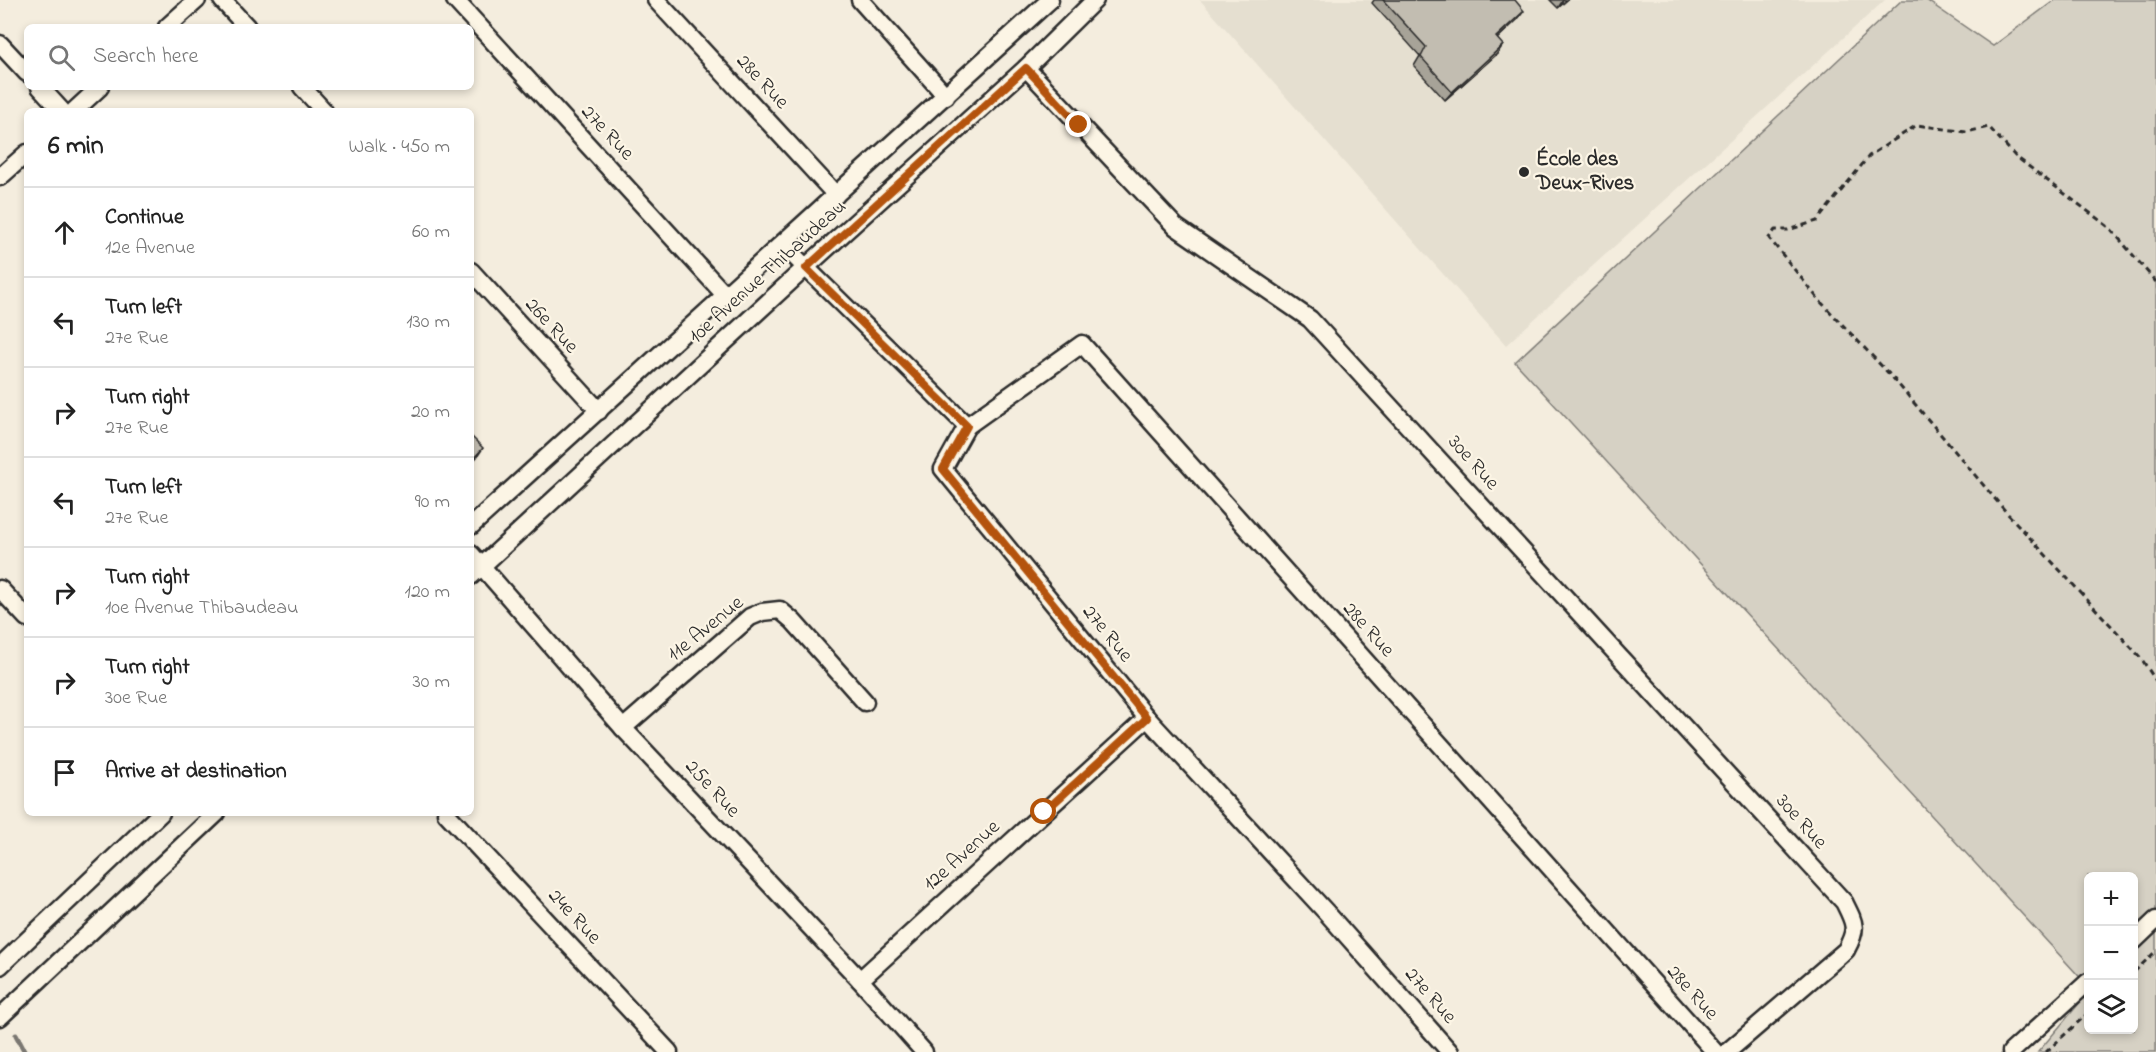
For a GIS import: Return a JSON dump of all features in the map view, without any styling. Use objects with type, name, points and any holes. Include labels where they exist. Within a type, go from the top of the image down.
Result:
[{"type":"street","points":[[170,24],[197,0]]},
{"type":"street","points":[[222,0],[244,24]]},
{"type":"street","name":"27e Rue","points":[[455,0],[726,296]]},
{"type":"street","name":"28e Rue","points":[[656,0],[836,195]]},
{"type":"street","points":[[860,0],[946,96]]},
{"type":"street","name":"10e Avenue Thibaudeau","points":[[474,523],[1050,0]]},
{"type":"street","name":"10e Avenue Thibaudeau","points":[[475,565],[1026,68],[1095,0]]},
{"type":"street","points":[[0,44],[24,70]]},
{"type":"street","name":"30e Rue","points":[[1026,68],[1176,227],[1310,318],[1844,902],[1854,922],[1855,935],[1846,950],[1727,1052]]},
{"type":"street","points":[[43,90],[59,108]]},
{"type":"street","points":[[77,108],[97,90]]},
{"type":"street","points":[[305,90],[321,108]]},
{"type":"street","points":[[0,177],[24,156]]},
{"type":"street","points":[[782,244],[967,426]]},
{"type":"street","name":"26e Rue","points":[[474,274],[599,411]]},
{"type":"street","name":"28e Rue","points":[[967,426],[1082,344],[1715,1052]]},
{"type":"street","name":"27e Rue","points":[[967,426],[943,469],[1147,718],[1326,912],[1450,1052]]},
{"type":"street","name":"25e Rue","points":[[475,565],[924,1052]]},
{"type":"street","points":[[0,589],[24,615]]},
{"type":"street","name":"11e Avenue","points":[[623,728],[750,617],[762,612],[780,610],[793,621],[865,702]]},
{"type":"street","name":"12e Avenue","points":[[860,980],[1147,718]]},
{"type":"street","points":[[0,966],[158,816]]},
{"type":"street","points":[[0,1017],[215,816]]},
{"type":"street","name":"24e Rue","points":[[449,816],[662,1050]]},
{"type":"street","points":[[2138,936],[2156,920]]},
{"type":"street","points":[[2011,1052],[2084,986]]},
{"type":"path","points":[[2156,282],[2110,228],[2015,156],[1989,127],[1966,132],[1917,125],[1869,156],[1817,221],[1788,230],[1775,230],[1769,238],[1819,300],[1893,378],[2007,513],[2141,658],[2156,681]]},
{"type":"path","points":[[2138,967],[2156,951]]},
{"type":"path","points":[[2046,1052],[2084,1017]]},
{"type":"shaded area","name":"École des Deux-Rives","points":[[1200,0],[1885,0],[1506,345]]},
{"type":"shaded area","points":[[1902,0],[1926,0],[1993,46],[2055,0],[2156,0],[2156,1052],[2038,1052],[2084,998],[2084,1034],[2138,1034],[2138,872],[2084,872],[2084,982],[1515,362]]},
{"type":"building","points":[[1383,0],[1515,0],[1524,11],[1496,37],[1503,45],[1452,92],[1421,57],[1426,47]]},
{"type":"building","points":[[474,439],[483,448],[474,458]]},
{"type":"waterway","points":[[16,1035],[25,1052]]},
{"type":"place","name":"École des Deux-Rives","points":[[1524,172]]},
{"type":"route","points":[[1044,812],[1147,718],[943,469],[967,426],[806,268],[1026,68],[1079,125]]}]
